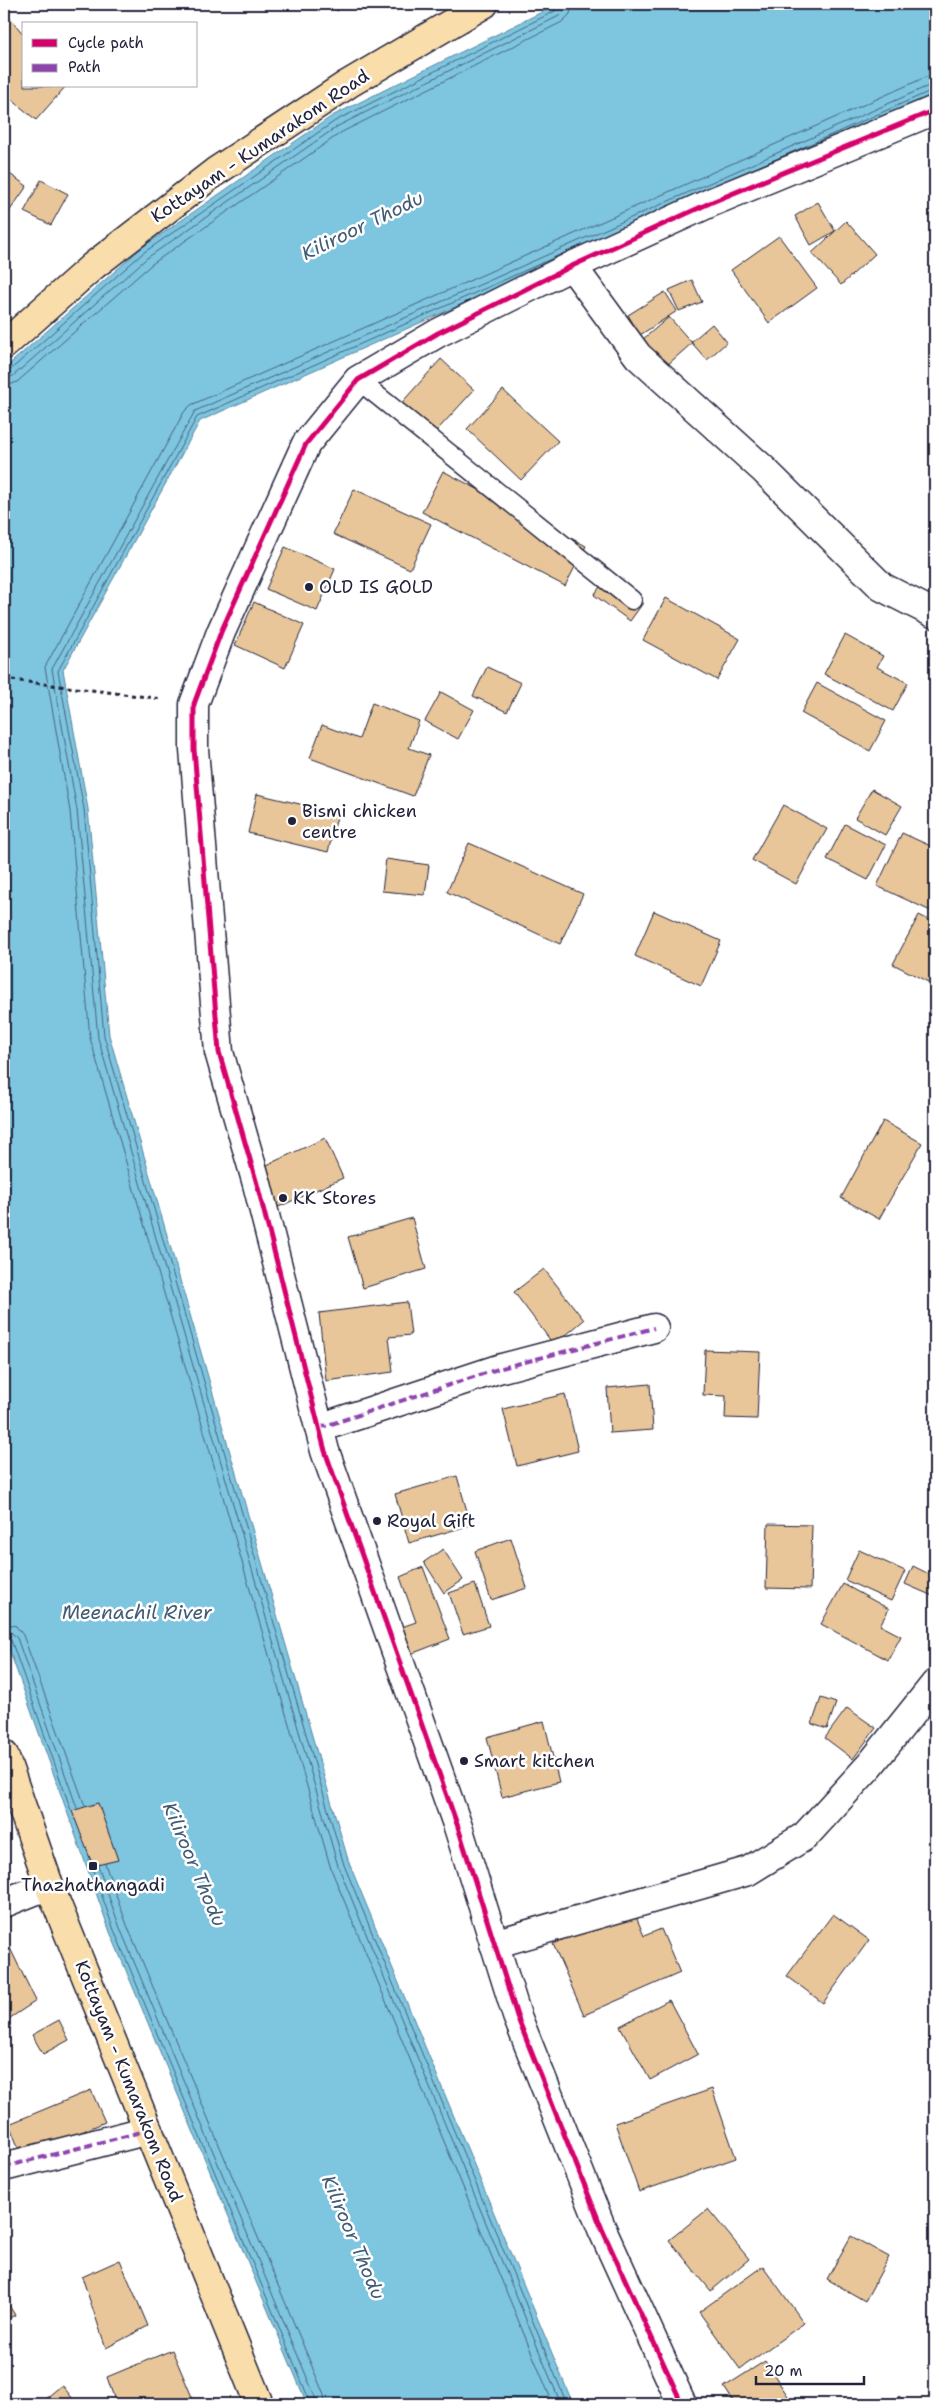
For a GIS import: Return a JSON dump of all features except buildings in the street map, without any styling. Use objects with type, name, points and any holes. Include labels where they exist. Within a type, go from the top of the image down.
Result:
[{"type":"main road","name":"Kottayam - Kumarakom Road","points":[[4,345],[93,266],[215,172],[348,84],[484,4]]},
{"type":"main road","name":"Kottayam - Kumarakom Road","points":[[4,1755],[49,1885],[258,2404]]},
{"type":"street","points":[[682,2404],[602,2229],[517,2016],[458,1827],[328,1460],[258,1184],[219,1052],[194,749],[194,704],[221,632],[306,444],[358,380],[438,333],[572,266],[712,202],[935,110]]},
{"type":"street","points":[[572,266],[638,356],[762,469],[882,587],[935,614]]},
{"type":"street","points":[[319,1428],[498,1368],[654,1328]]},
{"type":"street","points":[[494,1944],[748,1871],[805,1836],[870,1765],[935,1684]]},
{"type":"street","points":[[4,1903],[49,1885]]},
{"type":"street","points":[[4,2167],[149,2130]]},
{"type":"lane","points":[[358,380],[632,600]]},
{"type":"path","points":[[4,679],[169,700]]},
{"type":"water","name":"Meenachil River","points":[[558,4],[935,4],[935,93],[200,421],[63,670],[88,809],[109,1035],[349,1863],[573,2404],[307,2404],[110,1932],[4,1635],[4,369],[140,249],[332,116]]},
{"type":"marked path","points":[[319,1428],[498,1369],[654,1328]]},
{"type":"marked path","points":[[4,2167],[149,2130]]},
{"type":"cycle path","points":[[682,2404],[602,2229],[517,2016],[458,1827],[325,1451],[257,1184],[219,1052],[194,749],[194,704],[221,632],[306,444],[358,380],[438,333],[572,266],[712,202],[935,110]]},
{"type":"place","name":"OLD IS GOLD","points":[[309,587]]},
{"type":"place","name":"Bismi chicken centre","points":[[292,821]]},
{"type":"place","name":"KK Stores","points":[[283,1198]]},
{"type":"place","name":"Royal Gift","points":[[377,1521]]},
{"type":"place","name":"Smart kitchen","points":[[464,1761]]},
{"type":"place","name":"Thazhathangadi","points":[[93,1866]]},
{"type":"water label","name":"Kiliroor Thodu","points":[[362,225]]},
{"type":"water label","name":"Kiliroor Thodu","points":[[195,1864]]},
{"type":"water label","name":"Kiliroor Thodu","points":[[354,2237]]}]
